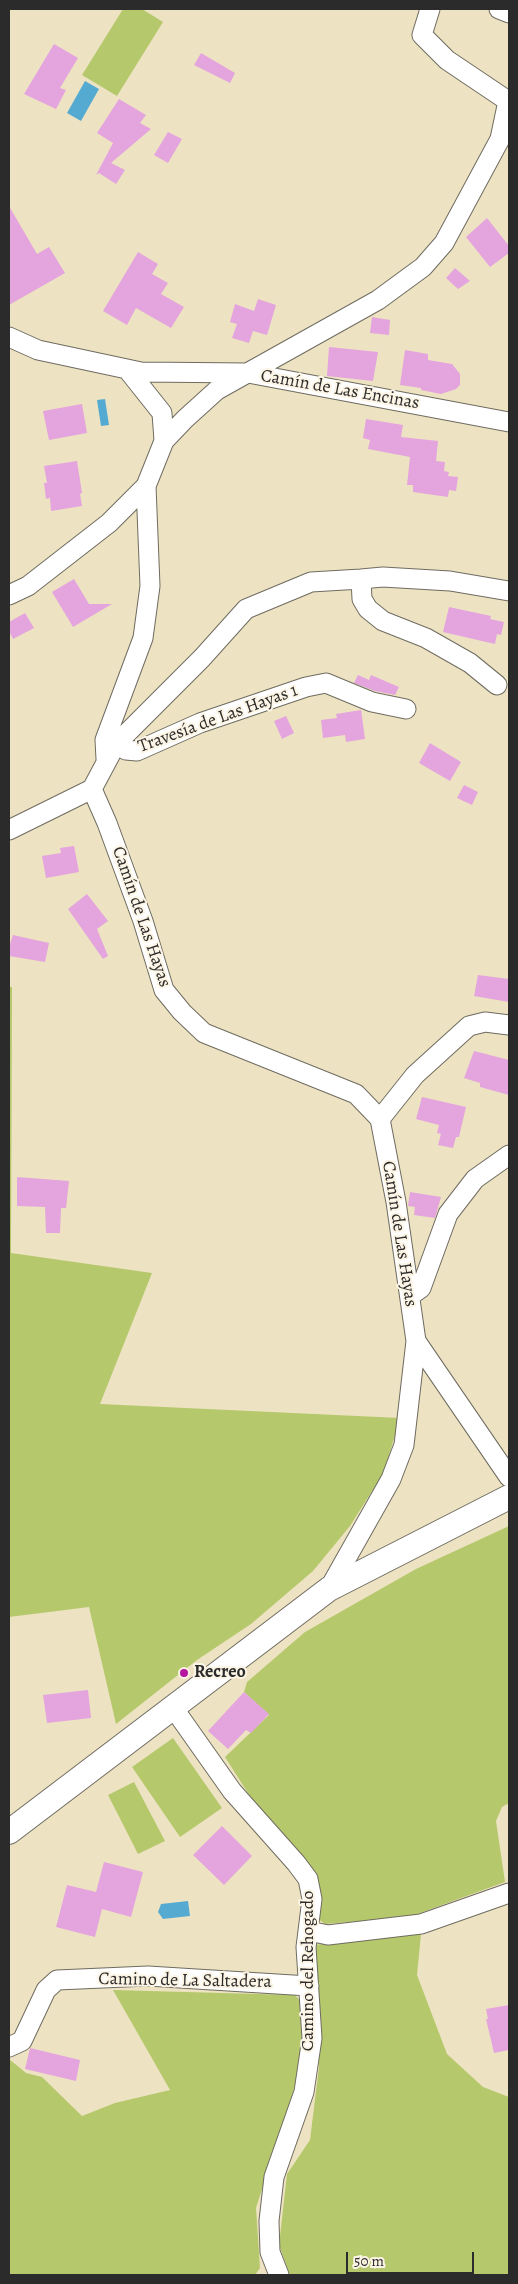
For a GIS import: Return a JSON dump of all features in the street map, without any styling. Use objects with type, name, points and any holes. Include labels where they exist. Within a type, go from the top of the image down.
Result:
[{"type":"street","points":[[9,595],[28,586],[109,523],[146,486],[164,441],[184,419],[217,390],[378,300],[423,267],[444,243],[500,139],[508,101],[447,60],[422,35],[430,9]]},
{"type":"street","points":[[499,9],[509,13]]},
{"type":"street","name":"Camín de Las Encinas","points":[[9,337],[38,350],[141,372],[248,373],[509,422]]},
{"type":"street","points":[[126,369],[162,413],[164,441]]},
{"type":"street","points":[[106,761],[105,740],[143,638],[150,586],[146,486]]},
{"type":"street","points":[[9,830],[92,789],[116,744],[202,658],[246,609],[310,582],[361,578],[383,577],[450,581],[509,591]]},
{"type":"street","points":[[361,578],[362,598],[368,609],[383,621],[426,638],[470,662],[497,685]]},
{"type":"street","name":"Travesía de Las Hayas 1","points":[[116,744],[126,750],[137,751],[200,723],[306,687],[326,683],[372,702],[406,709]]},
{"type":"street","name":"Camín de Las Hayas","points":[[92,789],[144,921],[164,990],[182,1012],[204,1033],[356,1094],[380,1118],[396,1202],[416,1341],[404,1445],[392,1479],[329,1589]]},
{"type":"street","points":[[380,1118],[415,1075],[469,1026],[485,1022],[509,1025]]},
{"type":"street","points":[[410,1296],[421,1288],[448,1214],[475,1179],[509,1155]]},
{"type":"street","points":[[416,1341],[509,1477]]},
{"type":"street","points":[[9,1832],[172,1706],[329,1589],[509,1497]]},
{"type":"street","name":"Camino del Rehogado","points":[[172,1706],[232,1791],[308,1879],[312,1900],[306,1947],[312,2038],[304,2092],[274,2176],[269,2221],[270,2252],[279,2275]]},
{"type":"street","points":[[309,1931],[328,1935],[421,1924],[509,1893]]},
{"type":"street","name":"Camino de La Saltadera","points":[[9,2047],[22,2041],[46,1990],[57,1980],[148,1976],[309,1986]]},
{"type":"green space","points":[[123,9],[142,9],[163,22],[117,96],[82,75]]},
{"type":"green space","points":[[9,987],[12,987],[11,1253],[152,1273],[100,1404],[400,1418],[384,1472],[350,1526],[313,1571],[251,1624],[197,1660],[116,1724],[89,1607],[9,1617]]},
{"type":"green space","points":[[509,1526],[509,1803],[502,1807],[496,1821],[505,1882],[409,1917],[325,1924],[317,1918],[321,1897],[258,1809],[225,1757],[269,1715],[244,1692],[247,1682],[305,1632],[416,1569]]},
{"type":"green space","points":[[173,1738],[222,1808],[180,1837],[132,1767]]},
{"type":"green space","points":[[134,1782],[165,1841],[138,1854],[108,1795]]},
{"type":"green space","points":[[421,1934],[417,1975],[447,2054],[483,2087],[509,2097],[509,2275],[290,2275],[279,2245],[287,2174],[310,2140],[319,2067],[312,1945]]},
{"type":"green space","points":[[113,1990],[295,1995],[305,2006],[304,2049],[293,2092],[256,2208],[260,2268],[255,2275],[9,2275],[9,2059],[26,2073],[42,2077],[82,2116],[115,2103],[170,2090]]},
{"type":"water","points":[[85,81],[99,89],[81,121],[67,113]]},
{"type":"water","points":[[105,399],[109,425],[101,426],[97,400]]},
{"type":"water","points":[[188,1901],[190,1916],[163,1919],[158,1912],[161,1904]]},
{"type":"building","points":[[54,44],[78,58],[60,88],[66,90],[56,109],[24,94]]},
{"type":"building","points":[[201,53],[235,73],[230,83],[194,65]]},
{"type":"building","points":[[119,99],[146,115],[140,123],[151,129],[111,163],[125,170],[116,184],[99,173],[96,175],[113,143],[97,133]]},
{"type":"building","points":[[168,132],[182,139],[168,163],[154,155]]},
{"type":"building","points":[[9,206],[37,254],[49,247],[65,273],[9,305]]},
{"type":"building","points":[[487,218],[509,246],[509,253],[490,267],[466,237]]},
{"type":"building","points":[[138,252],[158,264],[152,274],[168,283],[161,294],[184,307],[171,328],[136,308],[127,325],[103,311]]},
{"type":"building","points":[[455,268],[470,281],[458,289],[446,278]]},
{"type":"building","points":[[258,299],[276,305],[267,335],[253,331],[249,343],[232,338],[237,324],[230,322],[235,304],[254,311]]},
{"type":"building","points":[[372,317],[390,320],[389,335],[370,333]]},
{"type":"building","points":[[329,347],[378,352],[373,381],[327,376]]},
{"type":"building","points":[[405,350],[428,354],[428,360],[452,364],[460,374],[460,385],[456,389],[441,394],[421,390],[421,388],[400,385]]},
{"type":"building","points":[[82,404],[87,433],[49,440],[43,411]]},
{"type":"building","points":[[366,419],[403,425],[401,437],[438,441],[436,461],[445,462],[444,471],[449,472],[448,476],[458,477],[456,491],[449,490],[448,497],[413,492],[413,485],[407,485],[410,457],[368,449],[370,440],[363,438]]},
{"type":"building","points":[[77,461],[82,506],[51,511],[50,498],[46,499],[44,483],[47,483],[44,466]]},
{"type":"building","points":[[74,579],[89,604],[112,604],[73,627],[52,592]]},
{"type":"building","points":[[449,607],[491,616],[490,619],[504,622],[501,635],[497,634],[495,644],[443,632]]},
{"type":"building","points":[[25,613],[34,628],[13,639],[9,631],[9,622]]},
{"type":"building","points":[[358,675],[369,680],[371,675],[399,687],[395,695],[375,691],[354,683]]},
{"type":"building","points":[[361,710],[365,739],[346,742],[345,735],[323,738],[321,720],[337,718],[336,714]]},
{"type":"building","points":[[286,716],[294,733],[282,739],[274,721]]},
{"type":"building","points":[[430,743],[461,762],[450,781],[419,763]]},
{"type":"building","points":[[464,785],[478,792],[472,805],[457,798]]},
{"type":"building","points":[[74,846],[79,872],[46,878],[42,856],[61,853],[60,848]]},
{"type":"building","points":[[87,894],[108,921],[97,929],[108,956],[103,959],[68,909]]},
{"type":"building","points":[[13,935],[49,943],[45,962],[9,956],[9,947]]},
{"type":"building","points":[[478,975],[509,979],[509,1002],[474,996]]},
{"type":"building","points":[[474,1051],[509,1060],[509,1095],[480,1087],[480,1083],[464,1078]]},
{"type":"building","points":[[422,1097],[466,1107],[459,1137],[456,1137],[453,1148],[438,1145],[441,1134],[437,1133],[439,1125],[416,1119]]},
{"type":"building","points":[[17,1177],[69,1181],[66,1208],[61,1208],[60,1233],[46,1233],[45,1207],[17,1206]]},
{"type":"building","points":[[410,1192],[441,1197],[435,1218],[414,1215],[415,1207],[408,1206]]},
{"type":"building","points":[[88,1690],[91,1718],[47,1723],[43,1695]]},
{"type":"building","points":[[244,1692],[269,1714],[251,1733],[246,1730],[228,1749],[208,1731]]},
{"type":"building","points":[[222,1826],[252,1856],[224,1885],[193,1855]]},
{"type":"building","points":[[104,1862],[143,1872],[131,1917],[102,1909],[95,1937],[56,1927],[67,1885],[96,1892]]},
{"type":"building","points":[[509,2005],[509,2050],[494,2053],[486,2019],[488,2019],[486,2009]]},
{"type":"building","points":[[30,2048],[80,2060],[76,2081],[25,2069]]},
{"type":"place","name":"Recreo","points":[[184,1673]]}]
